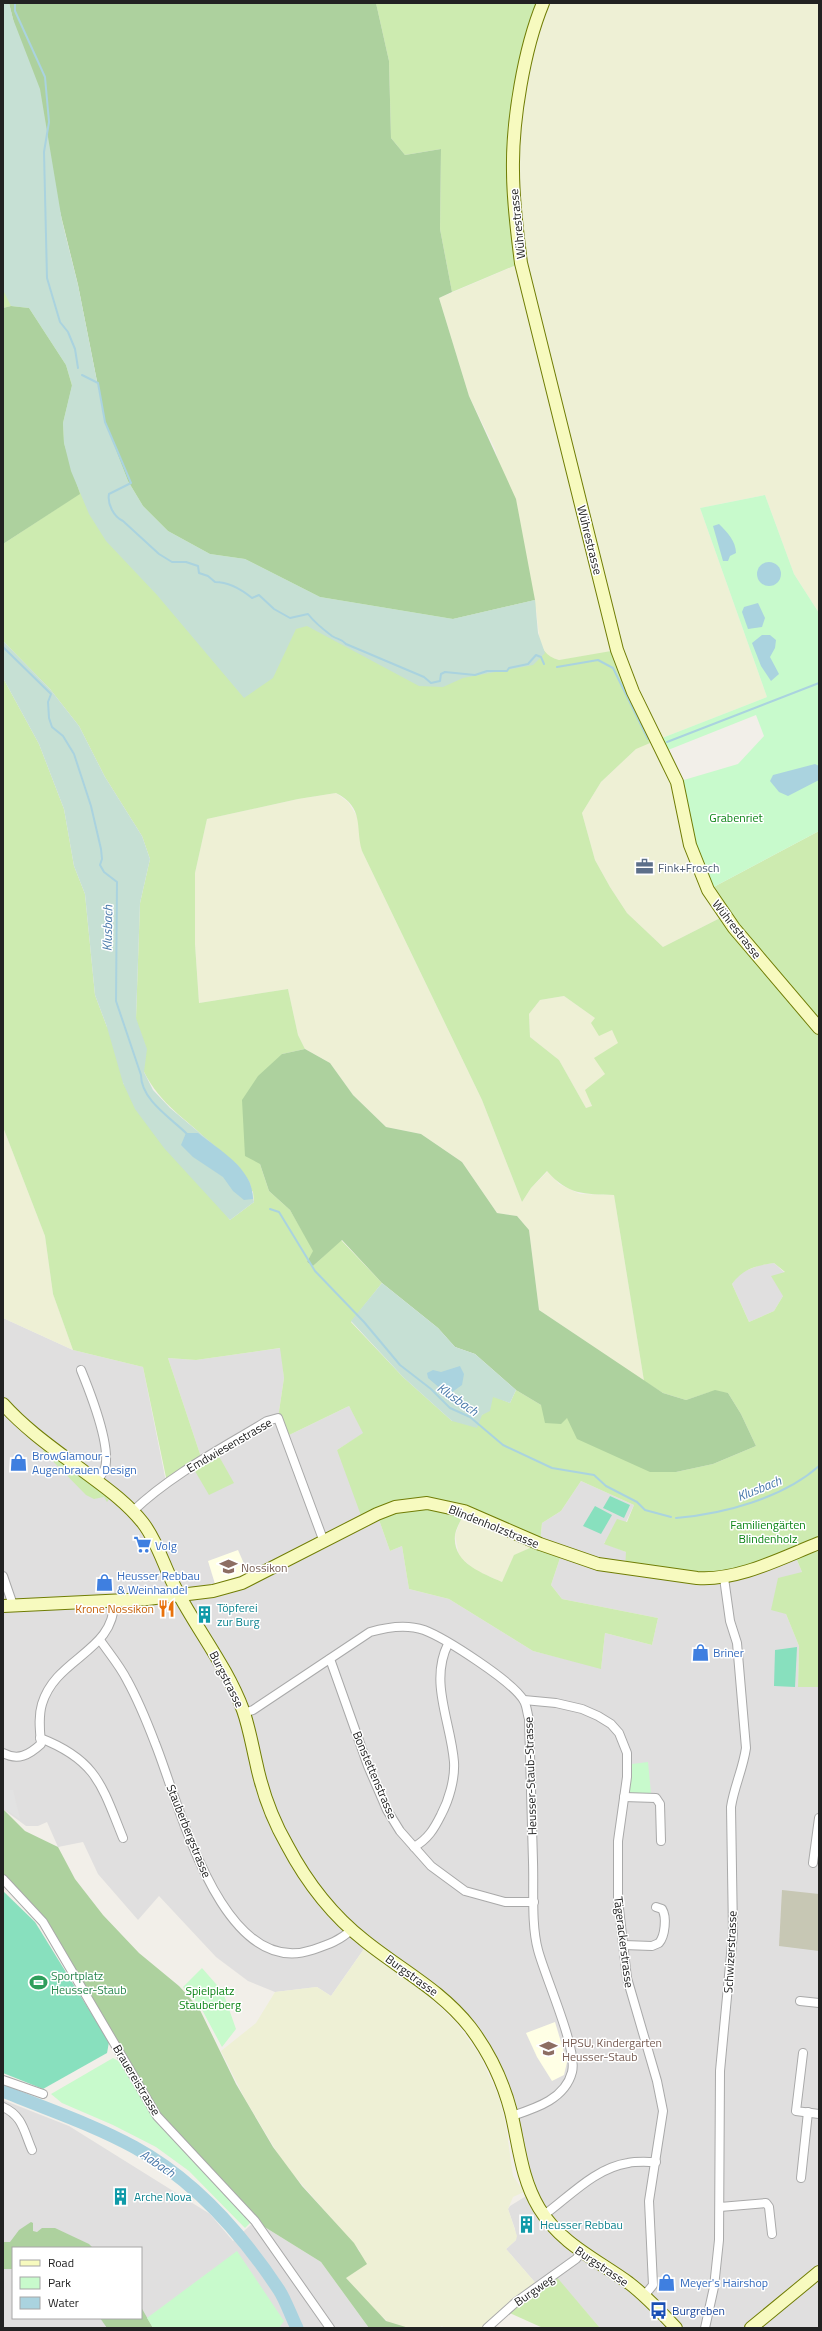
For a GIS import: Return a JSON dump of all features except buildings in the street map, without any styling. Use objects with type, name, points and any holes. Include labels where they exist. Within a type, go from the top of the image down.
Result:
[{"type":"street","name":"Wührestrasse","points":[[543,3],[531,40],[516,124],[513,169],[514,209],[521,263],[617,650],[633,692],[676,782],[690,845],[708,890],[734,928],[819,1028]]},
{"type":"street","points":[[81,1370],[96,1408],[103,1446],[105,1464],[97,1481]]},
{"type":"street","name":"Burgstrasse","points":[[3,1404],[44,1441],[97,1481],[133,1511],[152,1535],[179,1595],[228,1678],[244,1713],[262,1787],[284,1840],[314,1887],[352,1929],[368,1943],[437,1993],[471,2028],[492,2060],[506,2095],[512,2116],[523,2174],[531,2193],[544,2215],[562,2237],[581,2253],[615,2274],[644,2296],[676,2328]]},
{"type":"street","name":"Emdwiesenstrasse","points":[[133,1511],[152,1493],[178,1474],[267,1421],[278,1418],[324,1542]]},
{"type":"street","name":"Blindenholzstrasse","points":[[8,1606],[147,1600],[213,1591],[242,1583],[383,1511],[411,1504],[427,1503],[454,1508],[540,1544],[598,1564],[696,1578],[724,1578],[819,1543]]},
{"type":"street","points":[[3,1576],[8,1606]]},
{"type":"street","name":"Schwizerstrasse","points":[[705,2328],[717,2270],[720,2207],[720,2071],[733,1933],[731,1807],[734,1790],[744,1764],[746,1748],[737,1643],[730,1621],[724,1578]]},
{"type":"street","points":[[3,1753],[13,1757],[25,1756],[41,1744],[40,1715],[48,1689],[64,1670],[100,1640],[113,1620],[114,1601]]},
{"type":"street","name":"Heusser-Staub-Strasse","points":[[244,1713],[253,1710],[370,1632],[387,1627],[405,1627],[424,1630],[501,1677],[524,1700],[529,1719],[534,1902],[538,1949],[573,2053],[573,2069],[567,2086],[561,2093],[542,2104],[512,2116]]},
{"type":"street","name":"Stauberbergstrasse","points":[[100,1640],[127,1679],[155,1743],[197,1857],[206,1877],[221,1903],[237,1922],[264,1947],[284,1954],[305,1952],[334,1942],[342,1939],[352,1929]]},
{"type":"street","points":[[414,1847],[426,1840],[437,1824],[445,1809],[452,1782],[454,1762],[440,1679],[443,1655],[448,1644]]},
{"type":"street","name":"Bonstettenstrasse","points":[[330,1659],[368,1766],[387,1810],[400,1831],[431,1866],[465,1891],[505,1902],[534,1902]]},
{"type":"street","name":"Tägerackerstrasse","points":[[524,1700],[556,1703],[582,1709],[610,1724],[619,1733],[627,1753],[624,1797],[618,1841],[618,1885],[627,1978],[662,2103],[663,2117],[649,2201],[653,2285],[644,2296]]},
{"type":"street","points":[[40,1738],[69,1750],[94,1773],[105,1794],[123,1838]]},
{"type":"street","points":[[624,1797],[656,1798],[660,1804],[661,1841]]},
{"type":"street","points":[[813,1863],[819,1818]]},
{"type":"street","name":"Brauereistrasse","points":[[3,1879],[43,1922],[157,2116],[256,2221],[330,2328]]},
{"type":"street","points":[[624,1945],[652,1946],[659,1943],[664,1933],[664,1913],[662,1908],[656,1907]]},
{"type":"street","points":[[800,2001],[819,2003]]},
{"type":"street","points":[[803,2053],[796,2111],[819,2114]]},
{"type":"street","points":[[3,2080],[43,2094]]},
{"type":"street","points":[[3,2107],[14,2113],[22,2122],[32,2150]]},
{"type":"street","points":[[801,2178],[808,2112]]},
{"type":"street","points":[[544,2215],[603,2172],[627,2163],[656,2162]]},
{"type":"street","points":[[720,2207],[766,2203],[769,2207],[772,2234]]},
{"type":"street","name":"Burgweg","points":[[487,2328],[516,2302],[576,2259],[581,2253]]},
{"type":"street","points":[[751,2328],[819,2272]]},
{"type":"shaded area","points":[[3,3],[9,3],[13,19],[40,89],[62,221],[78,285],[105,422],[128,481],[143,506],[168,531],[210,554],[245,559],[320,597],[453,619],[535,600],[538,633],[545,653],[533,665],[463,678],[443,687],[419,686],[307,626],[296,629],[273,678],[244,698],[157,595],[106,541],[89,514],[71,471],[64,443],[63,423],[72,385],[66,365],[29,308],[11,306],[3,290]]},
{"type":"shaded area","points":[[543,3],[819,3],[819,613],[794,574],[765,495],[700,508],[767,697],[657,740],[724,916],[663,947],[627,913],[610,887],[595,860],[582,813],[601,782],[636,749],[617,651],[559,660],[551,658],[545,653],[540,644],[535,600],[495,449],[469,396],[439,298],[521,263],[516,124]]},
{"type":"shaded area","points":[[3,641],[50,689],[79,726],[105,777],[142,836],[150,859],[140,903],[136,1018],[147,1049],[144,1072],[153,1090],[170,1108],[238,1165],[250,1182],[254,1202],[230,1220],[164,1148],[135,1109],[123,1083],[107,1027],[95,995],[85,894],[74,866],[64,809],[39,744],[3,678]]},
{"type":"shaded area","points":[[336,793],[348,802],[358,818],[362,851],[482,1100],[522,1202],[531,1188],[548,1171],[559,1184],[580,1194],[614,1195],[644,1381],[539,1310],[529,1230],[517,1216],[497,1213],[462,1162],[421,1134],[386,1127],[353,1095],[330,1063],[305,1049],[298,1035],[288,989],[199,1003],[195,944],[195,873],[207,819],[298,799]]},
{"type":"shaded area","points":[[564,996],[612,1030],[619,1043],[605,1074],[589,1099],[592,1107],[586,1108],[559,1060],[530,1037],[529,1014],[540,1000]]},
{"type":"shaded area","points":[[3,1127],[45,1236],[53,1294],[73,1350],[3,1318]]},
{"type":"shaded area","points":[[774,1263],[785,1273],[783,1296],[774,1311],[749,1322],[732,1284],[740,1273],[760,1265]]},
{"type":"shaded area","points":[[382,1283],[438,1328],[455,1347],[475,1354],[516,1390],[510,1403],[493,1397],[490,1411],[482,1415],[477,1428],[452,1421],[403,1377],[351,1321]]},
{"type":"shaded area","points":[[3,1318],[73,1350],[143,1367],[166,1482],[202,1460],[168,1358],[196,1360],[281,1348],[284,1378],[278,1418],[285,1437],[349,1406],[364,1433],[337,1450],[377,1514],[390,1551],[402,1546],[409,1589],[449,1599],[533,1651],[601,1668],[605,1633],[652,1645],[658,1618],[562,1599],[551,1585],[562,1552],[540,1544],[542,1523],[561,1511],[581,1481],[634,1505],[626,1522],[604,1543],[626,1552],[794,1553],[802,1572],[786,1614],[799,1646],[798,1687],[819,1687],[819,2328],[600,2328],[555,2276],[539,2287],[506,2249],[516,2240],[515,2229],[508,2209],[510,2206],[531,2193],[512,2116],[471,2028],[368,1943],[331,1996],[317,1987],[275,1992],[248,1981],[216,1957],[159,1896],[138,1920],[98,1874],[83,1842],[58,1847],[47,1822],[38,1826],[26,1826],[3,1809]]},
{"type":"shaded area","points":[[464,1511],[540,1544],[515,1555],[502,1582],[475,1570],[459,1556],[455,1535]]},
{"type":"shaded area","name":"Nossikon","points":[[238,1550],[248,1573],[215,1584],[208,1561]]},
{"type":"shaded area","points":[[3,1790],[13,1790],[20,1819],[5,1809]]},
{"type":"shaded area","points":[[782,1890],[819,1894],[819,1951],[779,1946]]},
{"type":"shaded area","points":[[364,1949],[425,1993],[455,2021],[479,2054],[499,2097],[506,2126],[513,2176],[524,2192],[513,2197],[508,2209],[517,2236],[516,2240],[506,2249],[539,2287],[487,2328],[444,2328],[442,2326],[439,2328],[409,2328],[391,2324],[374,2310],[346,2278],[360,2251],[284,2164],[245,2099],[221,2051],[256,2023],[275,1992],[317,1987],[331,1996]]},
{"type":"shaded area","name":"HPSU, Kindergarten Heusser-Staub","points":[[555,2022],[567,2062],[564,2075],[552,2081],[537,2057],[526,2033]]},
{"type":"shaded area","points":[[3,2100],[69,2126],[210,2214],[233,2241],[255,2221],[321,2262],[369,2328],[3,2328]]},
{"type":"green space","name":"Familiengärten Blindenholz","points":[[3,3],[9,3],[62,221],[105,422],[453,619],[535,600],[538,636],[545,651],[551,657],[559,660],[617,650],[657,740],[636,749],[601,782],[582,813],[595,860],[610,887],[627,913],[663,947],[724,916],[708,890],[819,831],[819,1687],[798,1687],[799,1646],[786,1614],[771,1610],[778,1578],[802,1572],[794,1553],[735,1575],[625,1569],[626,1552],[604,1544],[617,1519],[627,1522],[634,1505],[581,1481],[561,1511],[542,1523],[540,1544],[562,1552],[551,1585],[562,1599],[658,1618],[652,1645],[605,1633],[601,1669],[533,1651],[449,1599],[409,1589],[402,1546],[390,1551],[377,1514],[363,1521],[337,1450],[363,1433],[349,1406],[285,1437],[278,1418],[284,1378],[280,1348],[196,1360],[168,1358],[202,1460],[216,1451],[234,1483],[209,1495],[192,1466],[167,1482],[143,1367],[73,1350],[53,1294],[45,1236],[3,1127],[3,678],[39,744],[64,809],[74,866],[85,894],[95,995],[107,1027],[136,1018],[140,903],[150,859],[142,836],[105,777],[79,726],[50,689],[3,641],[3,544],[79,494],[11,306],[3,308]],"holes":[[[336,793],[345,799],[355,812],[362,851],[482,1100],[522,1202],[531,1188],[547,1171],[562,1185],[577,1192],[614,1195],[644,1381],[663,1393],[686,1400],[710,1392],[728,1393],[741,1414],[756,1446],[713,1464],[676,1472],[541,1405],[516,1390],[510,1403],[493,1396],[482,1415],[452,1421],[403,1377],[351,1322],[382,1283],[341,1240],[313,1266],[307,1262],[314,1251],[290,1210],[269,1191],[260,1164],[282,1054],[305,1049],[298,1035],[288,989],[199,1003],[195,944],[195,873],[207,819],[298,799]],[[564,996],[595,1018],[591,1023],[599,1036],[612,1030],[618,1043],[594,1058],[605,1074],[585,1090],[592,1106],[586,1108],[559,1060],[530,1037],[529,1014],[540,1000]],[[144,1072],[158,1094],[211,1143],[227,1161],[253,1192],[254,1202],[230,1220],[123,1083]],[[774,1263],[785,1272],[771,1276],[783,1296],[774,1311],[749,1322],[732,1284],[741,1274],[761,1265]],[[465,1512],[539,1544],[514,1555],[502,1582],[478,1571],[463,1560],[455,1545],[455,1535]]]},
{"type":"green space","points":[[9,3],[376,3],[389,61],[391,138],[405,155],[441,149],[440,229],[452,292],[439,298],[469,396],[516,499],[535,600],[453,619],[320,597],[245,559],[210,554],[168,531],[143,506],[128,481],[105,422],[78,285]]},
{"type":"green space","points":[[376,3],[543,3],[516,124],[521,263],[452,292],[440,229],[441,149],[405,155],[391,138],[389,61]]},
{"type":"green space","points":[[11,306],[29,308],[66,365],[72,386],[63,423],[64,443],[80,494],[3,544],[3,308]]},
{"type":"green space","name":"Grabenriet","points":[[765,495],[794,574],[819,613],[819,831],[708,890],[677,782],[738,764],[764,736],[756,715],[663,752],[657,740],[767,697],[700,508]]},
{"type":"green space","points":[[305,1049],[330,1063],[353,1095],[386,1127],[421,1134],[462,1162],[497,1213],[517,1216],[529,1230],[539,1310],[663,1393],[686,1400],[715,1390],[728,1393],[741,1414],[756,1446],[713,1464],[676,1472],[650,1472],[577,1439],[567,1418],[561,1424],[545,1423],[541,1405],[516,1390],[475,1354],[455,1347],[438,1328],[382,1283],[342,1240],[313,1266],[307,1262],[313,1251],[290,1210],[269,1191],[260,1164],[245,1156],[242,1100],[258,1076],[282,1054]]},
{"type":"green space","points":[[45,1449],[107,1497],[109,1499],[107,1502],[104,1497],[94,1499],[86,1495],[43,1451]]},
{"type":"green space","points":[[610,1496],[630,1505],[624,1518],[603,1508]]},
{"type":"green space","points":[[595,1506],[612,1515],[601,1534],[583,1526]]},
{"type":"green space","points":[[797,1647],[795,1687],[774,1686],[775,1650]]},
{"type":"green space","points":[[648,1762],[651,1793],[628,1795],[632,1764]]},
{"type":"green space","points":[[3,1809],[25,1831],[58,1847],[75,1879],[103,1915],[139,1953],[179,1986],[199,2008],[236,2084],[273,2147],[302,2186],[354,2243],[367,2264],[346,2278],[386,2321],[409,2328],[369,2328],[321,2262],[255,2221],[157,2116],[43,1922],[3,1879]]},
{"type":"green space","name":"Sportplatz Heusser-Staub","points":[[3,1891],[35,1922],[109,2042],[107,2053],[43,2089],[3,2073]]},
{"type":"green space","name":"Spielplatz Stauberberg","points":[[202,1968],[223,1992],[236,2029],[222,2047],[200,2006],[183,1987]]},
{"type":"green space","points":[[113,2058],[124,2064],[153,2116],[251,2222],[245,2228],[189,2171],[156,2147],[113,2125],[62,2103],[51,2094]]},
{"type":"green space","points":[[31,2222],[33,2223],[33,2231],[37,2232],[42,2228],[55,2228],[89,2244],[92,2247],[12,2247],[12,2269],[3,2269],[3,2242],[10,2242],[19,2230]]},
{"type":"green space","points":[[237,2251],[284,2321],[279,2328],[153,2328],[147,2318]]},
{"type":"green space","points":[[555,2275],[600,2328],[543,2328],[505,2311]]},
{"type":"green space","points":[[142,2309],[153,2328],[107,2328],[101,2319],[142,2319]]},
{"type":"water","points":[[719,524],[730,537],[736,549],[736,553],[730,556],[728,561],[723,561],[713,526]]},
{"type":"water","points":[[769,562],[778,565],[781,574],[778,583],[769,586],[760,583],[757,574],[760,565]]},
{"type":"water","points":[[758,603],[765,618],[762,627],[748,629],[742,612],[744,607]]},
{"type":"water","points":[[762,635],[770,635],[776,640],[775,648],[770,657],[779,674],[771,681],[761,666],[752,643]]},
{"type":"water","points":[[815,764],[819,766],[819,780],[788,796],[779,792],[770,781],[773,775]]},
{"type":"water","points":[[186,1133],[198,1133],[225,1153],[241,1169],[247,1178],[253,1199],[244,1200],[233,1191],[223,1177],[193,1157],[181,1145]]},
{"type":"water","points":[[460,1366],[464,1374],[462,1385],[448,1395],[428,1378],[427,1373],[433,1370],[441,1372]]},
{"type":"waterway","points":[[15,3],[15,11],[45,77],[49,122],[44,152],[47,278],[60,322],[68,332],[75,349],[78,368]]},
{"type":"waterway","points":[[82,375],[98,383],[105,422],[131,483],[109,494],[110,506],[120,519],[159,554],[172,562],[186,562],[198,566],[199,573],[208,576],[215,582],[225,583],[235,587],[252,598],[259,595],[274,609],[290,618],[308,614],[326,631],[346,644],[424,677],[431,683],[440,681],[441,674],[445,672],[475,675],[487,671],[507,671],[509,668],[528,664],[536,655],[541,657],[544,664]]},
{"type":"waterway","name":"Klusbach","points":[[3,647],[51,694],[48,702],[49,718],[52,727],[63,736],[74,754],[91,806],[101,849],[102,859],[100,865],[104,872],[117,882],[116,1001],[146,1093],[158,1108],[187,1134]]},
{"type":"waterway","points":[[557,667],[598,660],[613,668],[648,739]]},
{"type":"waterway","points":[[667,742],[819,683]]},
{"type":"waterway","name":"Klusbach","points":[[270,1209],[279,1212],[315,1271],[364,1322],[400,1365],[431,1389],[450,1408],[470,1417],[503,1445],[552,1468],[594,1475],[606,1486],[637,1502],[645,1510],[671,1517]]},
{"type":"waterway","name":"Klusbach","points":[[676,1518],[714,1513],[752,1502],[788,1487],[819,1466]]},
{"type":"waterway","name":"Aabach","points":[[3,2091],[118,2139],[156,2160],[176,2175],[215,2210],[265,2269],[284,2299],[297,2328]]},
{"type":"place","name":"Fink+Frosch","points":[[645,867]]},
{"type":"place","name":"BrowGlamour - Augenbrauen Design","points":[[19,1462]]},
{"type":"place","name":"Volg","points":[[142,1545]]},
{"type":"place","name":"Nossikon","points":[[228,1567]]},
{"type":"place","name":"Heusser Rebbau & Weinhandel","points":[[104,1582]]},
{"type":"place","name":"Krone Nossikon","points":[[167,1608]]},
{"type":"place","name":"Töpferei zur Burg","points":[[204,1614]]},
{"type":"place","name":"Briner","points":[[700,1652]]},
{"type":"place","name":"Sportplatz Heusser-Staub","points":[[38,1982]]},
{"type":"place","name":"HPSU, Kindergarten Heusser-Staub","points":[[549,2049]]},
{"type":"place","name":"Arche Nova","points":[[121,2196]]},
{"type":"place","name":"Heusser Rebbau","points":[[527,2224]]},
{"type":"place","name":"Meyer's Hairshop","points":[[667,2282]]},
{"type":"place","name":"Burgreben","points":[[659,2310]]}]
